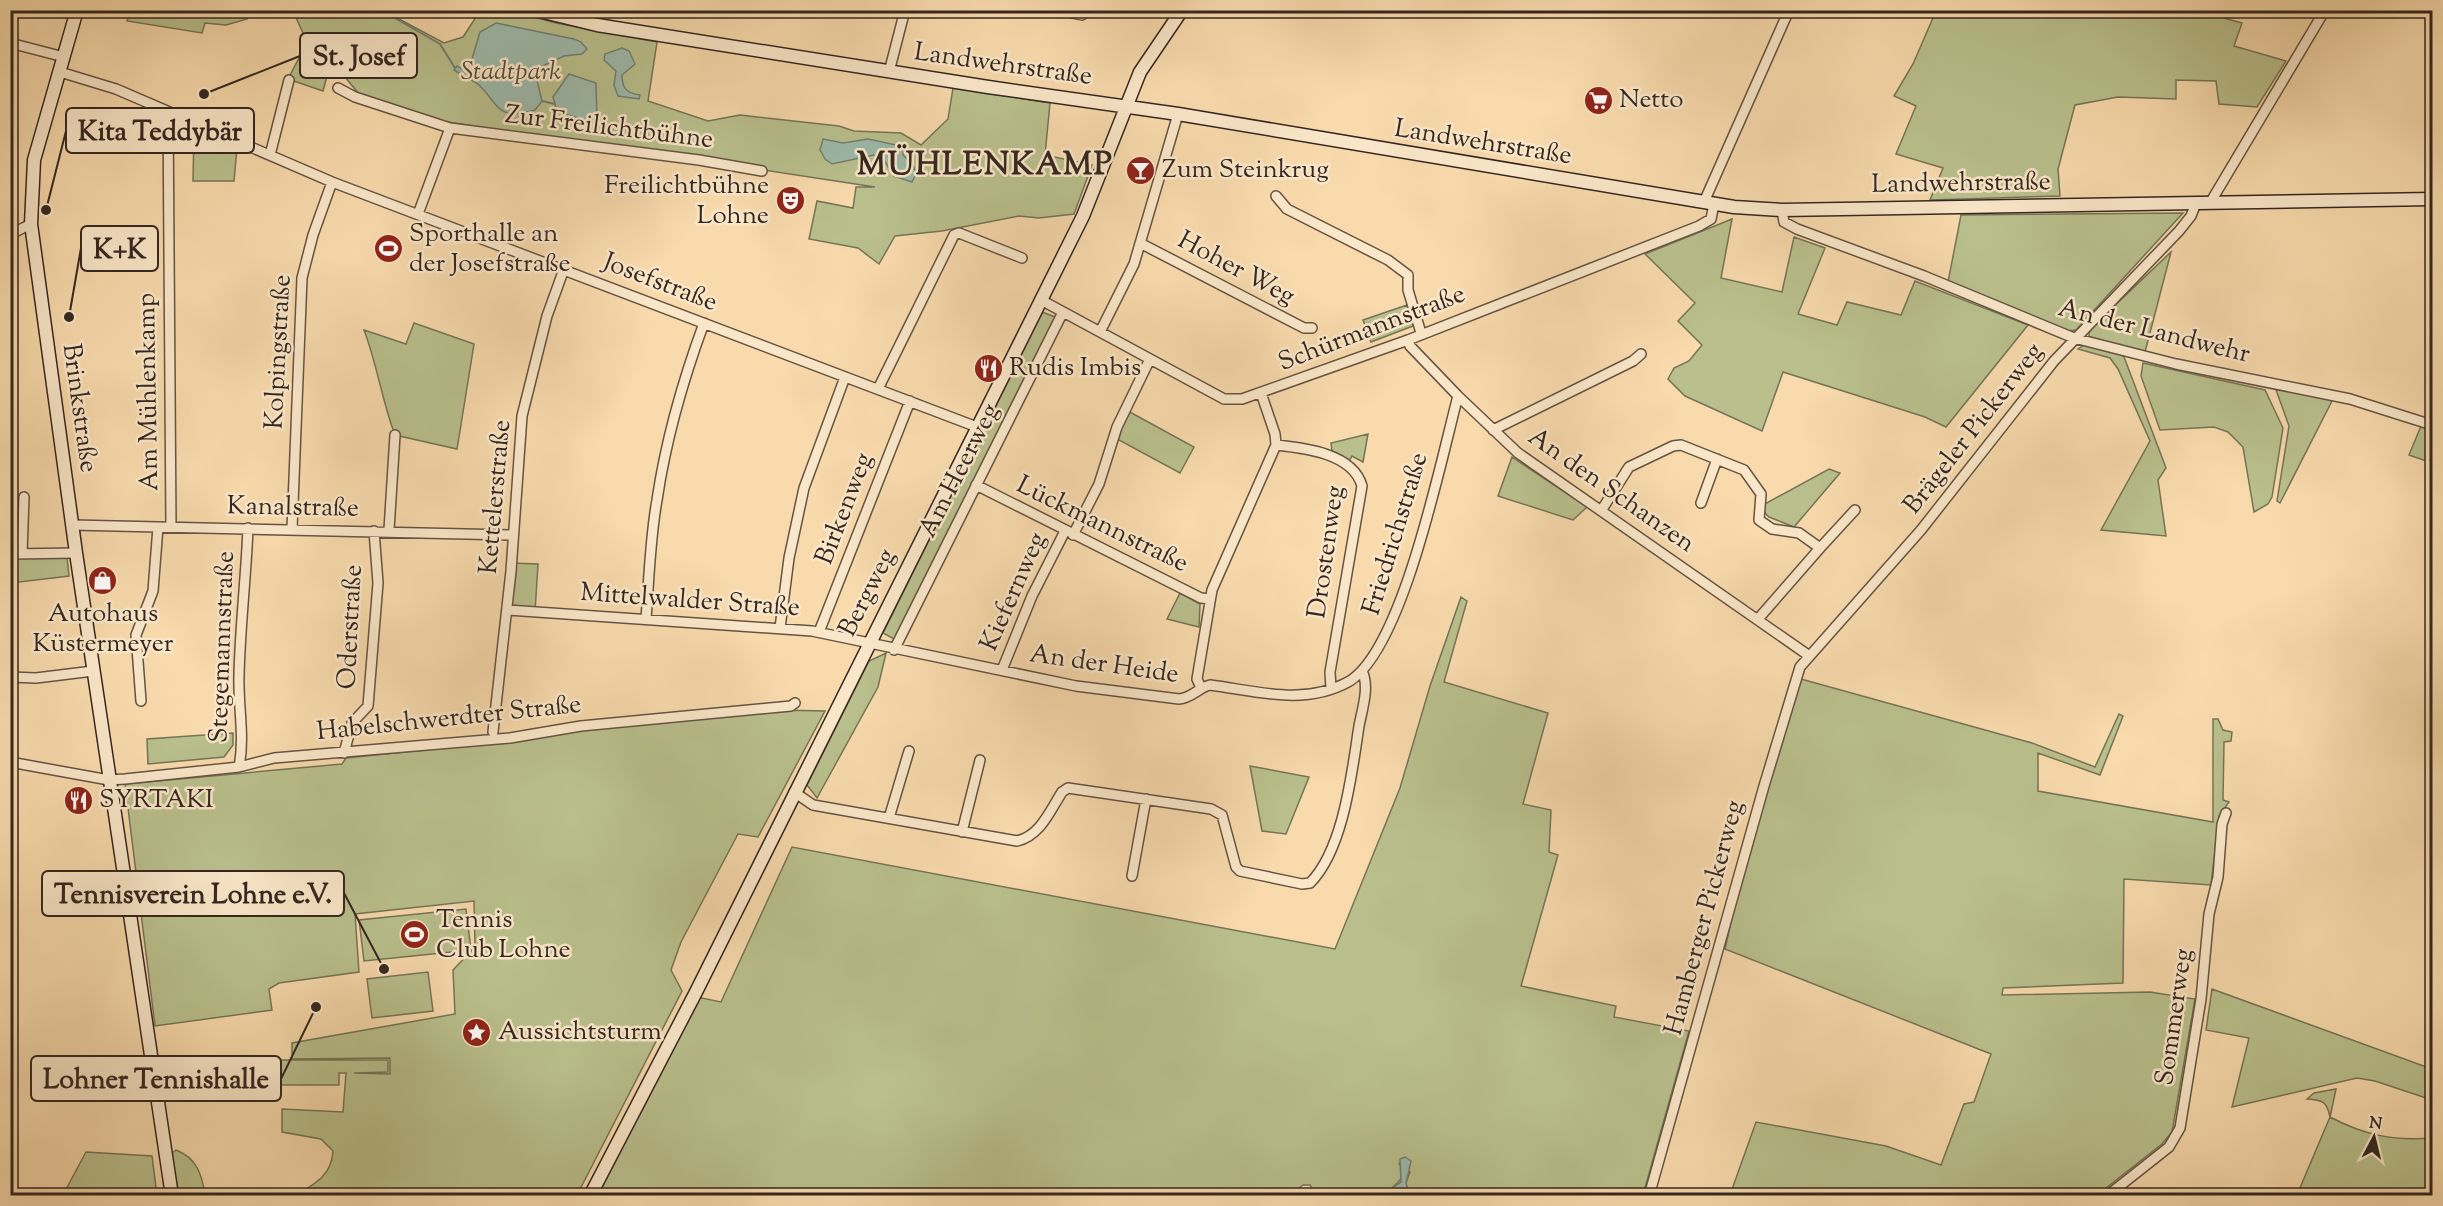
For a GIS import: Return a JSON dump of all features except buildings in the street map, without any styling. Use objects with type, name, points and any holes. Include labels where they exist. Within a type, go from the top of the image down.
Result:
[{"type":"street","name":"Brinkstraße","points":[[77,10],[34,160],[31,224],[93,671],[172,1196]]},
{"type":"street","name":"Landwehrstraße","points":[[535,10],[609,27],[889,72],[1128,106],[1709,203],[1782,210],[2433,200]]},
{"type":"street","points":[[889,72],[905,10]]},
{"type":"street","points":[[1058,10],[1082,15],[1088,10]]},
{"type":"street","name":"Bergweg","points":[[590,1196],[696,992],[1091,199],[1140,72],[1182,10]]},
{"type":"street","name":"Schürmannstraße","points":[[1041,300],[1224,399],[1242,399],[1261,393],[1408,340],[1420,333],[1700,226],[1711,219],[1709,203],[1789,10]]},
{"type":"street","points":[[2210,203],[2325,10]]},
{"type":"street","points":[[10,43],[64,57]]},
{"type":"street","name":"Josefstraße","points":[[60,72],[116,89],[332,182],[977,427]]},
{"type":"street","points":[[270,155],[289,80]]},
{"type":"street","name":"Zur Freilichtbühne","points":[[338,88],[355,97],[450,128],[699,160],[762,171]]},
{"type":"street","name":"Am Mühlenkamp","points":[[168,112],[171,527]]},
{"type":"street","points":[[1100,332],[1131,271],[1178,114]]},
{"type":"street","points":[[418,214],[450,128]]},
{"type":"street","name":"Kolpingstraße","points":[[292,529],[302,283],[313,235],[332,182]]},
{"type":"street","points":[[1276,196],[1287,209],[1388,260],[1408,275],[1408,290],[1420,333]]},
{"type":"street","name":"Brägeler Pickerweg","points":[[1808,655],[1922,530],[2074,338],[2179,231],[2191,216],[2196,203]]},
{"type":"street","name":"An der Landwehr","points":[[1782,210],[1784,222],[1797,230],[1924,276],[2074,338],[2176,364],[2350,399],[2433,425]]},
{"type":"street","points":[[10,238],[15,232],[31,224]]},
{"type":"street","points":[[878,389],[954,235],[964,235],[1022,258]]},
{"type":"street","name":"Hoher Weg","points":[[1140,243],[1304,328],[1312,328]]},
{"type":"street","name":"Kettelerstraße","points":[[493,732],[507,610],[522,416],[547,316],[564,269]]},
{"type":"street","name":"Am Heerweg","points":[[894,650],[1063,312]]},
{"type":"street","points":[[646,619],[656,502],[663,465],[685,374],[704,323]]},
{"type":"street","name":"An den Schanzen","points":[[1408,340],[1458,396],[1518,453],[1808,655]]},
{"type":"street","points":[[1493,430],[1633,361],[1641,354]]},
{"type":"street","name":"Kiefernweg","points":[[1002,670],[1032,596],[1099,484],[1117,426],[1150,359]]},
{"type":"street","points":[[780,628],[789,558],[804,488],[845,377]]},
{"type":"street","points":[[1201,688],[1197,679],[1210,599],[1275,445],[1275,434],[1261,393]]},
{"type":"street","name":"Friedrichstraße","points":[[1362,671],[1379,648],[1398,611],[1458,396]]},
{"type":"street","name":"Birkenweg","points":[[819,632],[910,401]]},
{"type":"street","points":[[389,530],[395,435]]},
{"type":"street","name":"Drostenweg","points":[[1275,445],[1322,451],[1354,470],[1362,486],[1330,672],[1331,688]]},
{"type":"street","points":[[1601,511],[1629,467],[1673,446],[1688,447],[1744,470],[1752,478],[1761,494],[1759,520],[1765,526],[1798,533],[1820,548]]},
{"type":"street","points":[[1701,503],[1718,459]]},
{"type":"street","name":"Lückmannstraße","points":[[976,485],[1201,598],[1210,599]]},
{"type":"street","points":[[22,554],[24,497]]},
{"type":"street","points":[[1758,619],[1855,510]]},
{"type":"street","name":"Kanalstraße","points":[[72,525],[389,530],[513,535]]},
{"type":"street","points":[[141,701],[136,635],[153,591],[158,527]]},
{"type":"street","name":"Stegemannstraße","points":[[239,767],[241,756],[239,732],[243,719],[238,705],[239,675],[248,528]]},
{"type":"street","name":"Oderstraße","points":[[344,753],[352,723],[368,706],[378,583],[374,531]]},
{"type":"street","points":[[10,554],[76,553]]},
{"type":"street","name":"Mittelwalder Straße","points":[[507,610],[780,628],[819,632],[869,642]]},
{"type":"street","name":"An der Heide","points":[[869,642],[894,650],[1076,686],[1179,699],[1188,699],[1201,688],[1210,686],[1294,697],[1331,688],[1349,681],[1362,671]]},
{"type":"street","name":"Hamberger Pickerweg","points":[[1649,1196],[1793,682],[1808,655]]},
{"type":"street","points":[[10,677],[36,678],[93,671]]},
{"type":"street","points":[[794,792],[813,805],[1017,841],[1028,839],[1036,832],[1062,792],[1068,788],[1217,810],[1222,815],[1236,867],[1240,871],[1302,885],[1316,878],[1344,814],[1351,784],[1364,698],[1365,677],[1362,671]]},
{"type":"street","name":"Habelschwerdter Straße","points":[[10,762],[109,780],[239,767],[274,758],[510,738],[581,726],[791,706],[795,703]]},
{"type":"street","points":[[889,818],[909,751]]},
{"type":"street","points":[[962,832],[980,760]]},
{"type":"street","points":[[1132,876],[1146,799]]},
{"type":"street","name":"Sommerweg","points":[[2107,1196],[2169,1147],[2180,1128],[2201,999],[2209,914],[2218,877],[2222,824],[2226,813]]},
{"type":"green space","points":[[130,10],[246,11],[247,19],[226,25],[205,23],[202,33],[127,21]]},
{"type":"green space","points":[[2195,10],[2242,23],[2234,46],[2286,61],[2257,107],[2219,104],[2216,81],[2176,80],[2176,99],[2118,97],[2075,105],[2058,169],[2060,196],[1930,200],[1943,168],[1896,154],[1916,106],[1894,96],[1913,64],[1936,11]]},
{"type":"green space","name":"Stadtpark","points":[[293,11],[384,11],[444,43],[463,37],[480,11],[511,11],[556,23],[657,42],[648,101],[708,121],[740,115],[839,126],[854,131],[901,133],[921,145],[948,119],[953,88],[1050,103],[1045,155],[1092,165],[1074,214],[1039,218],[1019,216],[942,231],[895,236],[879,264],[858,248],[809,239],[817,201],[853,208],[856,187],[875,187],[447,122],[359,94],[345,77],[328,72],[323,91],[288,79],[300,56],[303,33]]},
{"type":"green space","points":[[194,130],[237,148],[234,181],[193,181]]},
{"type":"green space","points":[[2183,213],[2076,330],[2066,331],[1948,282],[1961,215]]},
{"type":"green space","points":[[1732,219],[1721,278],[1782,292],[1794,237],[1825,248],[1798,314],[1837,325],[1847,302],[1901,315],[1915,281],[2028,325],[1946,427],[1925,417],[1783,372],[1762,431],[1685,396],[1668,379],[1674,368],[1689,361],[1702,345],[1678,321],[1695,303],[1645,254]]},
{"type":"green space","points":[[2171,252],[2145,352],[2089,337],[2089,330]]},
{"type":"green space","points":[[1407,305],[1413,326],[1371,342],[1363,320]]},
{"type":"green space","points":[[1042,312],[1055,317],[894,639],[883,633]]},
{"type":"green space","points":[[414,323],[474,344],[457,449],[395,435],[390,422],[364,330],[406,344]]},
{"type":"green space","points":[[2084,345],[2117,352],[2124,357],[2166,468],[2158,480],[2166,536],[2101,530],[2150,441],[2118,369],[2110,358],[2078,349]]},
{"type":"green space","points":[[2143,363],[2265,390],[2283,428],[2272,497],[2268,504],[2254,512],[2243,447],[2228,432],[2214,427],[2160,430],[2141,376]]},
{"type":"green space","points":[[2275,387],[2333,399],[2280,503],[2277,501],[2289,426]]},
{"type":"green space","points":[[1128,411],[1194,447],[1180,473],[1117,439]]},
{"type":"green space","points":[[2421,426],[2432,430],[2432,463],[2409,455]]},
{"type":"green space","points":[[1368,434],[1363,462],[1352,456],[1349,461],[1332,451],[1331,443]]},
{"type":"green space","points":[[1512,457],[1587,507],[1573,520],[1498,496]]},
{"type":"green space","points":[[1829,469],[1840,473],[1794,527],[1769,517],[1763,511],[1763,505]]},
{"type":"green space","points":[[67,557],[69,576],[11,583],[10,558]]},
{"type":"green space","points":[[512,563],[538,564],[535,612],[507,610]]},
{"type":"green space","points":[[1180,593],[1200,604],[1199,627],[1167,619]]},
{"type":"green space","points":[[1461,597],[1467,601],[1444,682],[1548,713],[1523,804],[1551,810],[1549,852],[1558,855],[1521,986],[1616,1006],[1614,1017],[1689,1031],[1643,1195],[1409,1195],[1406,1183],[1410,1172],[1399,1163],[1402,1177],[1388,1191],[1388,1196],[1317,1195],[1310,1185],[1303,1185],[1289,1196],[597,1196],[697,997],[721,1002],[792,847],[1335,949],[1400,788],[1430,686]]},
{"type":"green space","points":[[886,653],[878,687],[817,798],[807,785],[869,661]]},
{"type":"green space","points":[[1801,679],[2032,743],[2095,767],[2119,714],[2123,716],[2100,775],[2038,753],[2038,791],[2213,822],[2213,719],[2218,719],[2223,730],[2232,732],[2231,741],[2224,742],[2223,800],[2229,802],[2219,816],[2211,885],[2124,879],[2123,983],[2003,988],[2002,995],[2150,992],[2195,999],[2172,1132],[2162,1144],[2097,1195],[1730,1195],[1756,1122],[1886,1146],[1941,1165],[1964,1104],[1974,1102],[1991,1054],[1725,949],[1745,860]]},
{"type":"green space","points":[[777,710],[825,711],[758,837],[738,834],[681,942],[671,970],[682,991],[577,1195],[296,1195],[316,1183],[326,1173],[333,1151],[321,1139],[282,1132],[282,1109],[343,1112],[346,1073],[339,1073],[339,1085],[281,1085],[281,1060],[388,1060],[388,1072],[354,1073],[390,1074],[390,1058],[292,1059],[292,1043],[455,1014],[453,970],[475,947],[474,901],[355,914],[359,972],[279,983],[269,989],[272,1010],[155,1026],[125,784],[342,764],[346,758],[521,740],[585,727]]},
{"type":"green space","points":[[233,733],[233,745],[224,757],[148,764],[147,739]]},
{"type":"green space","points":[[1250,766],[1309,777],[1286,834],[1262,831]]},
{"type":"green space","name":"Tennis Club Lohne","points":[[466,909],[471,950],[364,961],[359,920]]},
{"type":"green space","name":"Tennis Club Lohne","points":[[428,972],[433,1011],[372,1018],[367,979]]},
{"type":"green space","points":[[2212,989],[2432,1069],[2432,1100],[2375,1081],[2357,1078],[2232,1107],[2249,1038],[2206,1030]]},
{"type":"green space","points":[[2336,1089],[2330,1117],[2323,1102],[2307,1099],[2314,1093]]},
{"type":"green space","points":[[2330,1117],[2367,1132],[2391,1137],[2431,1138],[2432,1134],[2432,1195],[2297,1195]]},
{"type":"green space","points":[[176,1150],[194,1162],[205,1195],[179,1195],[171,1154]]},
{"type":"green space","points":[[86,1152],[152,1156],[157,1195],[63,1195]]},
{"type":"shaded area","points":[[496,23],[574,39],[581,42],[587,49],[582,54],[564,56],[538,68],[536,76],[542,101],[535,110],[513,114],[506,112],[496,105],[479,85],[454,70],[457,66],[464,70],[469,69],[480,32]]},
{"type":"shaded area","points":[[622,48],[629,51],[635,64],[622,75],[623,83],[628,91],[640,95],[639,99],[618,96],[614,85],[616,71],[604,60],[605,54]]},
{"type":"shaded area","points":[[569,74],[596,83],[597,119],[593,122],[557,112],[553,97]]},
{"type":"shaded area","points":[[823,139],[843,143],[868,139],[896,145],[900,143],[903,146],[903,155],[913,165],[916,174],[912,182],[894,176],[884,160],[874,155],[832,164],[825,159],[820,150]]},
{"type":"shaded area","points":[[1405,1157],[1411,1161],[1406,1183],[1409,1195],[1388,1195],[1388,1191],[1401,1182],[1400,1159]]},
{"type":"waterway","points":[[381,10],[440,44],[455,68]]},
{"type":"waterway","points":[[542,101],[555,104]]},
{"type":"place","name":"St. Josef","points":[[204,94]]},
{"type":"place","name":"Netto","points":[[1598,100]]},
{"type":"place","name":"Zum Steinkrug","points":[[1141,170]]},
{"type":"place","name":"Freilichtbühne Lohne","points":[[790,201]]},
{"type":"place","name":"Kita Teddybär","points":[[46,210]]},
{"type":"place","name":"Sporthalle an der Josefstraße","points":[[388,249]]},
{"type":"place","name":"K+K","points":[[69,317]]},
{"type":"place","name":"Rudis Imbis","points":[[988,368]]},
{"type":"place","name":"Autohaus Küstermeyer","points":[[103,580]]},
{"type":"place","name":"SYRTAKI","points":[[78,800]]},
{"type":"place","name":"Tennis Club Lohne","points":[[415,935]]},
{"type":"place","name":"Tennisverein Lohne e.V.","points":[[384,969]]},
{"type":"place","name":"Lohner Tennishalle","points":[[316,1007]]},
{"type":"place","name":"Aussichtsturm","points":[[477,1032]]},
{"type":"district","name":"MÜHLENKAMP","points":[[985,166]]}]
